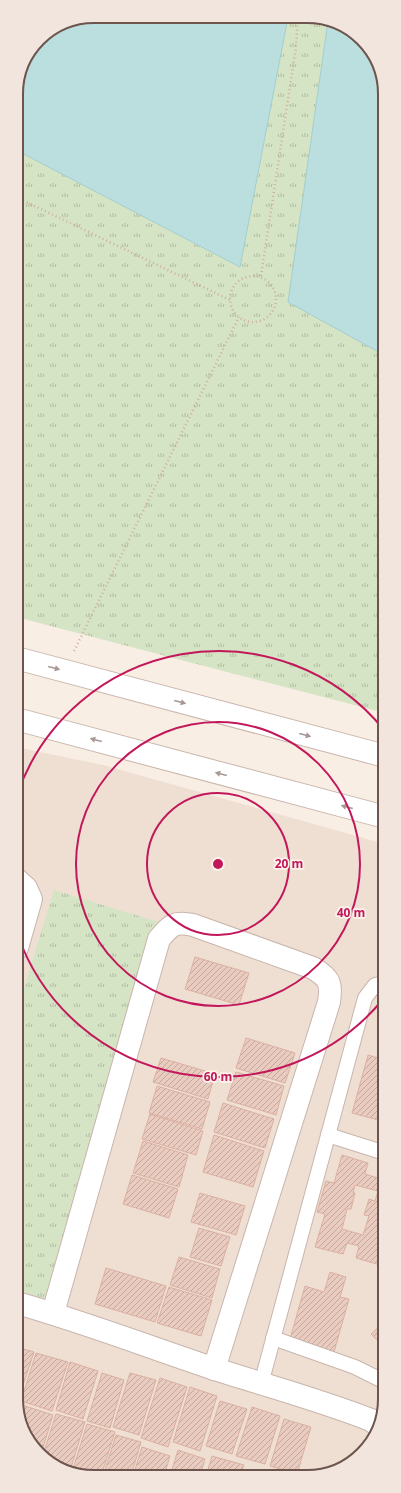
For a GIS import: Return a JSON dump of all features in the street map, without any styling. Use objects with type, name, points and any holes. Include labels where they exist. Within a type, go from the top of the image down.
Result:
[{"type":"street","points":[[23,660],[378,754]]},
{"type":"street","points":[[23,721],[378,816]]},
{"type":"street","points":[[23,885],[26,888],[30,899],[23,924]]},
{"type":"street","points":[[53,1313],[159,939],[169,927],[180,922],[193,925],[313,968],[324,975],[331,988],[326,1009],[214,1368]]},
{"type":"street","points":[[23,1305],[53,1313],[260,1384],[331,1404],[374,1423]]},
{"type":"lane","points":[[260,1384],[365,998],[375,985],[378,984]]},
{"type":"lane","points":[[328,1135],[378,1151]]},
{"type":"lane","points":[[273,1338],[355,1367],[378,1378]]},
{"type":"path","points":[[261,276],[296,47],[298,23]]},
{"type":"path","points":[[23,200],[230,300]]},
{"type":"path","points":[[252,275],[261,276],[269,281],[275,288],[277,297],[276,306],[271,314],[264,320],[255,322],[246,321],[239,317],[234,311],[230,300],[231,291],[236,283],[243,277],[252,275]]},
{"type":"path","points":[[64,671],[239,317]]},
{"type":"shaded area","points":[[23,748],[103,765],[378,842],[378,1404],[373,1426],[360,1446],[338,1463],[321,1469],[80,1469],[67,1465],[58,1460],[44,1449],[35,1438],[25,1417],[23,1399]]},
{"type":"green space","points":[[89,23],[321,24],[334,28],[350,38],[360,47],[373,67],[376,76],[378,94],[378,711],[23,619],[23,89],[25,76],[30,63],[38,51],[47,41],[67,28]]},
{"type":"green space","points":[[54,890],[165,924],[49,1300],[23,1292],[23,991]]},
{"type":"water","points":[[89,23],[287,23],[240,267],[23,154],[23,89],[25,76],[33,58],[47,41],[67,28]]},
{"type":"water","points":[[327,26],[334,28],[350,38],[360,47],[371,63],[376,76],[378,94],[378,352],[288,302]]},
{"type":"building","points":[[195,957],[249,973],[239,1005],[185,989]]},
{"type":"building","points":[[246,1038],[295,1053],[285,1083],[236,1068]]},
{"type":"building","points":[[368,1055],[378,1058],[378,1120],[352,1113]]},
{"type":"building","points":[[161,1058],[215,1074],[208,1099],[153,1082]]},
{"type":"building","points":[[236,1072],[284,1086],[276,1115],[227,1100]]},
{"type":"building","points":[[157,1086],[210,1102],[202,1129],[149,1113]]},
{"type":"building","points":[[223,1103],[274,1119],[265,1148],[214,1132]]},
{"type":"building","points":[[150,1114],[203,1131],[196,1155],[142,1139]]},
{"type":"building","points":[[214,1135],[264,1151],[253,1187],[203,1172]]},
{"type":"building","points":[[143,1141],[188,1155],[179,1187],[133,1173]]},
{"type":"building","points":[[342,1155],[368,1163],[365,1174],[378,1178],[378,1191],[378,1264],[356,1258],[359,1246],[347,1243],[343,1254],[315,1247],[325,1214],[317,1212],[326,1181],[334,1183]],"holes":[[[355,1185],[378,1191],[375,1201],[369,1199],[364,1215],[369,1216],[363,1235],[342,1229],[347,1209],[351,1209],[355,1193],[353,1193]]]},
{"type":"building","points":[[132,1175],[178,1189],[169,1218],[123,1204]]},
{"type":"building","points":[[200,1193],[245,1206],[236,1235],[191,1222]]},
{"type":"building","points":[[199,1228],[230,1237],[221,1266],[190,1257]]},
{"type":"building","points":[[179,1257],[220,1269],[212,1298],[170,1285]]},
{"type":"building","points":[[106,1268],[166,1286],[155,1322],[95,1304]]},
{"type":"building","points":[[330,1272],[346,1277],[340,1297],[349,1299],[334,1352],[290,1339],[305,1286],[324,1292]]},
{"type":"building","points":[[169,1287],[212,1300],[201,1336],[157,1323]]},
{"type":"building","points":[[378,1328],[378,1341],[371,1334]]},
{"type":"building","points":[[23,1349],[34,1352],[23,1386]]},
{"type":"building","points":[[36,1353],[68,1362],[52,1411],[23,1402],[23,1395]]},
{"type":"building","points":[[70,1362],[98,1371],[83,1419],[56,1410]]},
{"type":"building","points":[[102,1373],[124,1380],[110,1428],[87,1421]]},
{"type":"building","points":[[130,1373],[156,1380],[139,1435],[113,1427]]},
{"type":"building","points":[[160,1378],[187,1387],[168,1447],[141,1438]]},
{"type":"building","points":[[190,1387],[217,1396],[200,1451],[173,1442]]},
{"type":"building","points":[[220,1401],[247,1409],[232,1454],[206,1446]]},
{"type":"building","points":[[24,1406],[53,1415],[43,1448],[28,1426]]},
{"type":"building","points":[[252,1407],[280,1416],[265,1464],[236,1456]]},
{"type":"building","points":[[56,1414],[85,1422],[71,1466],[58,1460],[45,1450]]},
{"type":"building","points":[[284,1419],[311,1427],[298,1470],[284,1470],[270,1466]]},
{"type":"building","points":[[87,1424],[115,1432],[103,1470],[89,1470],[74,1467]]},
{"type":"building","points":[[116,1435],[141,1442],[133,1470],[105,1470]]},
{"type":"building","points":[[142,1447],[170,1456],[166,1470],[135,1470]]},
{"type":"building","points":[[178,1450],[205,1459],[202,1470],[172,1470]]},
{"type":"building","points":[[212,1456],[244,1465],[242,1470],[208,1470]]}]
